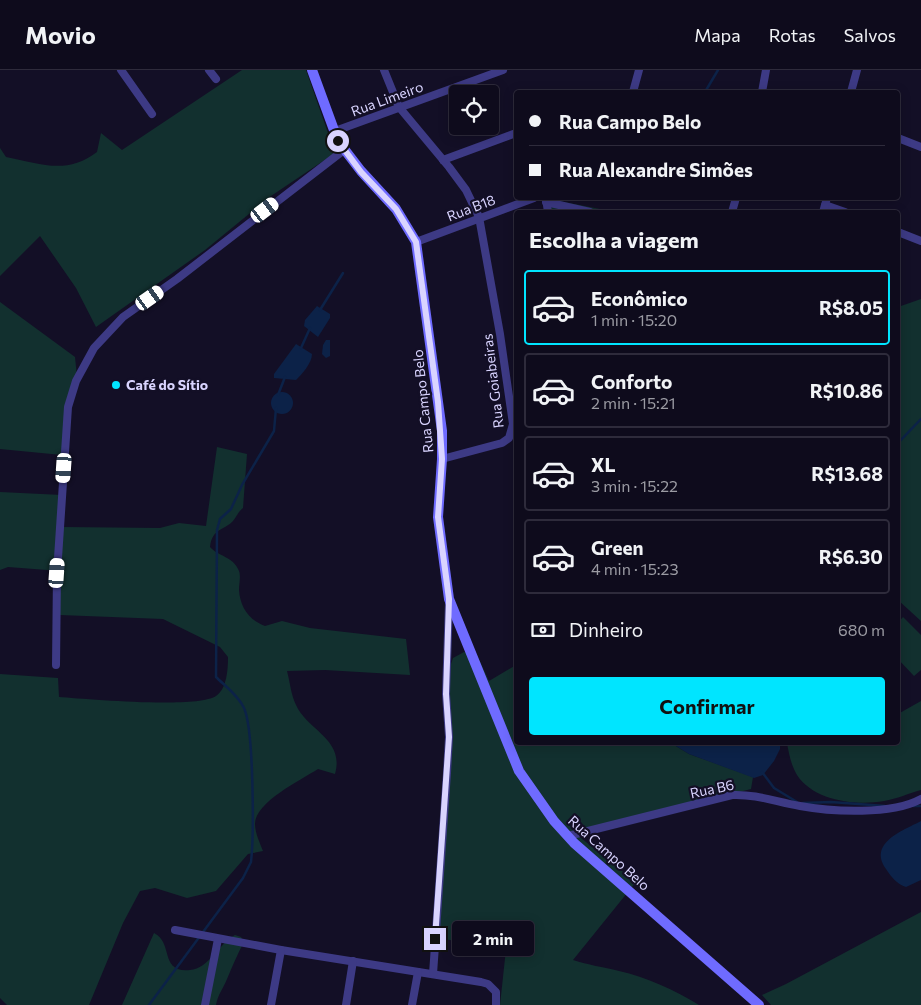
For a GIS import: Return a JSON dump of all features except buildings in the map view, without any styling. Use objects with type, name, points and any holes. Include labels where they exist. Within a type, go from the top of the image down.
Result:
[{"type":"street","points":[[120,70],[152,114]]},
{"type":"street","points":[[209,70],[216,79]]},
{"type":"street","name":"Rua Campo Belo","points":[[312,70],[334,131],[344,150],[396,209],[416,242],[437,393],[442,459],[438,517],[449,599],[519,771],[554,821],[568,836],[759,1005]]},
{"type":"street","name":"Rua Goiabeiras","points":[[384,70],[400,107],[466,190],[479,217],[500,334],[513,424],[512,432],[509,438],[502,443],[442,459]]},
{"type":"street","name":"Rua Limeiro","points":[[334,131],[504,70]]},
{"type":"street","points":[[634,90],[639,70]]},
{"type":"street","points":[[762,90],[766,70]]},
{"type":"street","points":[[852,90],[857,70]]},
{"type":"street","points":[[443,160],[514,134]]},
{"type":"street","points":[[900,139],[921,147]]},
{"type":"street","points":[[56,664],[57,573],[68,407],[76,381],[94,348],[123,317],[344,150]]},
{"type":"street","name":"Rua B18","points":[[416,242],[528,200]]},
{"type":"street","points":[[546,200],[583,210]]},
{"type":"street","points":[[825,205],[839,210]]},
{"type":"street","points":[[900,233],[921,241]]},
{"type":"street","points":[[433,974],[448,764],[449,737],[446,694],[449,599]]},
{"type":"street","name":"Rua B6","points":[[568,836],[732,795],[752,794],[801,806],[858,810],[892,809],[912,804],[921,799]]},
{"type":"street","points":[[175,930],[281,950],[488,984],[496,992],[496,1005]]},
{"type":"street","points":[[205,1005],[218,939]]},
{"type":"street","points":[[271,1005],[281,950]]},
{"type":"street","points":[[346,1005],[353,961]]},
{"type":"street","points":[[412,1005],[418,972]]},
{"type":"green space","points":[[242,70],[306,70],[335,153],[271,196],[205,250],[96,327],[76,288],[40,236],[0,276],[0,148],[6,157],[53,166],[75,163],[97,152],[101,133],[122,150]]},
{"type":"green space","points":[[549,200],[554,200],[605,210],[546,210]]},
{"type":"green space","points":[[921,299],[921,621],[900,602],[900,306]]},
{"type":"green space","points":[[0,302],[75,357],[77,377],[62,455],[0,449]]},
{"type":"green space","points":[[217,447],[247,454],[243,508],[230,524],[213,536],[210,547],[217,553],[230,559],[240,573],[239,590],[241,602],[246,612],[254,620],[265,626],[282,621],[310,628],[406,639],[410,675],[325,670],[287,671],[292,693],[301,714],[330,743],[335,752],[337,762],[335,774],[318,769],[270,800],[257,816],[255,824],[263,851],[248,854],[216,891],[187,898],[155,888],[140,891],[123,923],[89,1005],[7,1005],[0,998],[0,674],[58,678],[59,697],[165,703],[187,702],[205,700],[220,693],[226,678],[228,657],[220,647],[163,619],[60,615],[60,571],[8,567],[0,570],[0,492],[62,495],[62,527],[160,528],[179,523],[206,526]]},
{"type":"green space","points":[[903,617],[921,635],[921,670],[914,676],[900,661],[900,621]]},
{"type":"green space","points":[[464,652],[477,655],[489,681],[514,666],[514,745],[674,745],[689,754],[753,777],[751,789],[576,834],[636,882],[573,960],[650,980],[699,1005],[500,1005],[506,949],[437,938],[448,791],[450,667],[453,658]]},
{"type":"green space","points":[[921,701],[921,790],[884,801],[849,802],[836,800],[814,791],[804,784],[797,775],[787,745],[900,745],[900,713]]},
{"type":"green space","points":[[921,912],[921,1005],[771,1005],[762,995],[786,984]]},
{"type":"green space","points":[[154,933],[164,943],[170,962],[180,970],[197,969],[208,961],[229,939],[235,935],[241,937],[244,942],[216,1005],[122,1005]]},
{"type":"water","points":[[317,306],[330,314],[330,318],[318,337],[304,326],[305,320]]},
{"type":"water","points":[[326,340],[330,340],[330,356],[326,358],[322,354],[323,345]]},
{"type":"water","points":[[296,344],[312,354],[306,368],[296,380],[274,378],[274,374]]},
{"type":"water","points":[[282,392],[290,395],[293,403],[290,411],[282,414],[274,411],[271,403],[274,395]]},
{"type":"water","points":[[674,745],[780,745],[774,761],[763,775],[754,778],[689,754]]},
{"type":"water","points":[[921,821],[921,880],[906,887],[897,882],[888,872],[882,860],[881,852],[884,845],[890,839]]},
{"type":"waterway","points":[[706,90],[718,70]]},
{"type":"waterway","points":[[320,310],[343,273]]},
{"type":"waterway","points":[[301,348],[310,328]]},
{"type":"waterway","points":[[278,395],[285,377]]},
{"type":"waterway","points":[[149,1005],[243,878],[251,862],[253,830],[252,784],[250,738],[247,720],[244,708],[238,699],[216,677],[217,530],[220,519],[231,509],[242,485],[274,431],[276,408]]},
{"type":"waterway","points":[[900,441],[921,419]]},
{"type":"waterway","points":[[762,772],[774,788],[797,802]]},
{"type":"waterway","points":[[803,803],[831,802],[885,806]]},
{"type":"waterway","points":[[913,806],[921,806]]},
{"type":"place","name":"Café do Sítio","points":[[116,385]]},
{"type":"route","points":[[338,141],[361,172],[396,209],[416,242],[442,431],[442,474],[438,517],[449,599],[446,694],[449,737],[435,939]]}]
